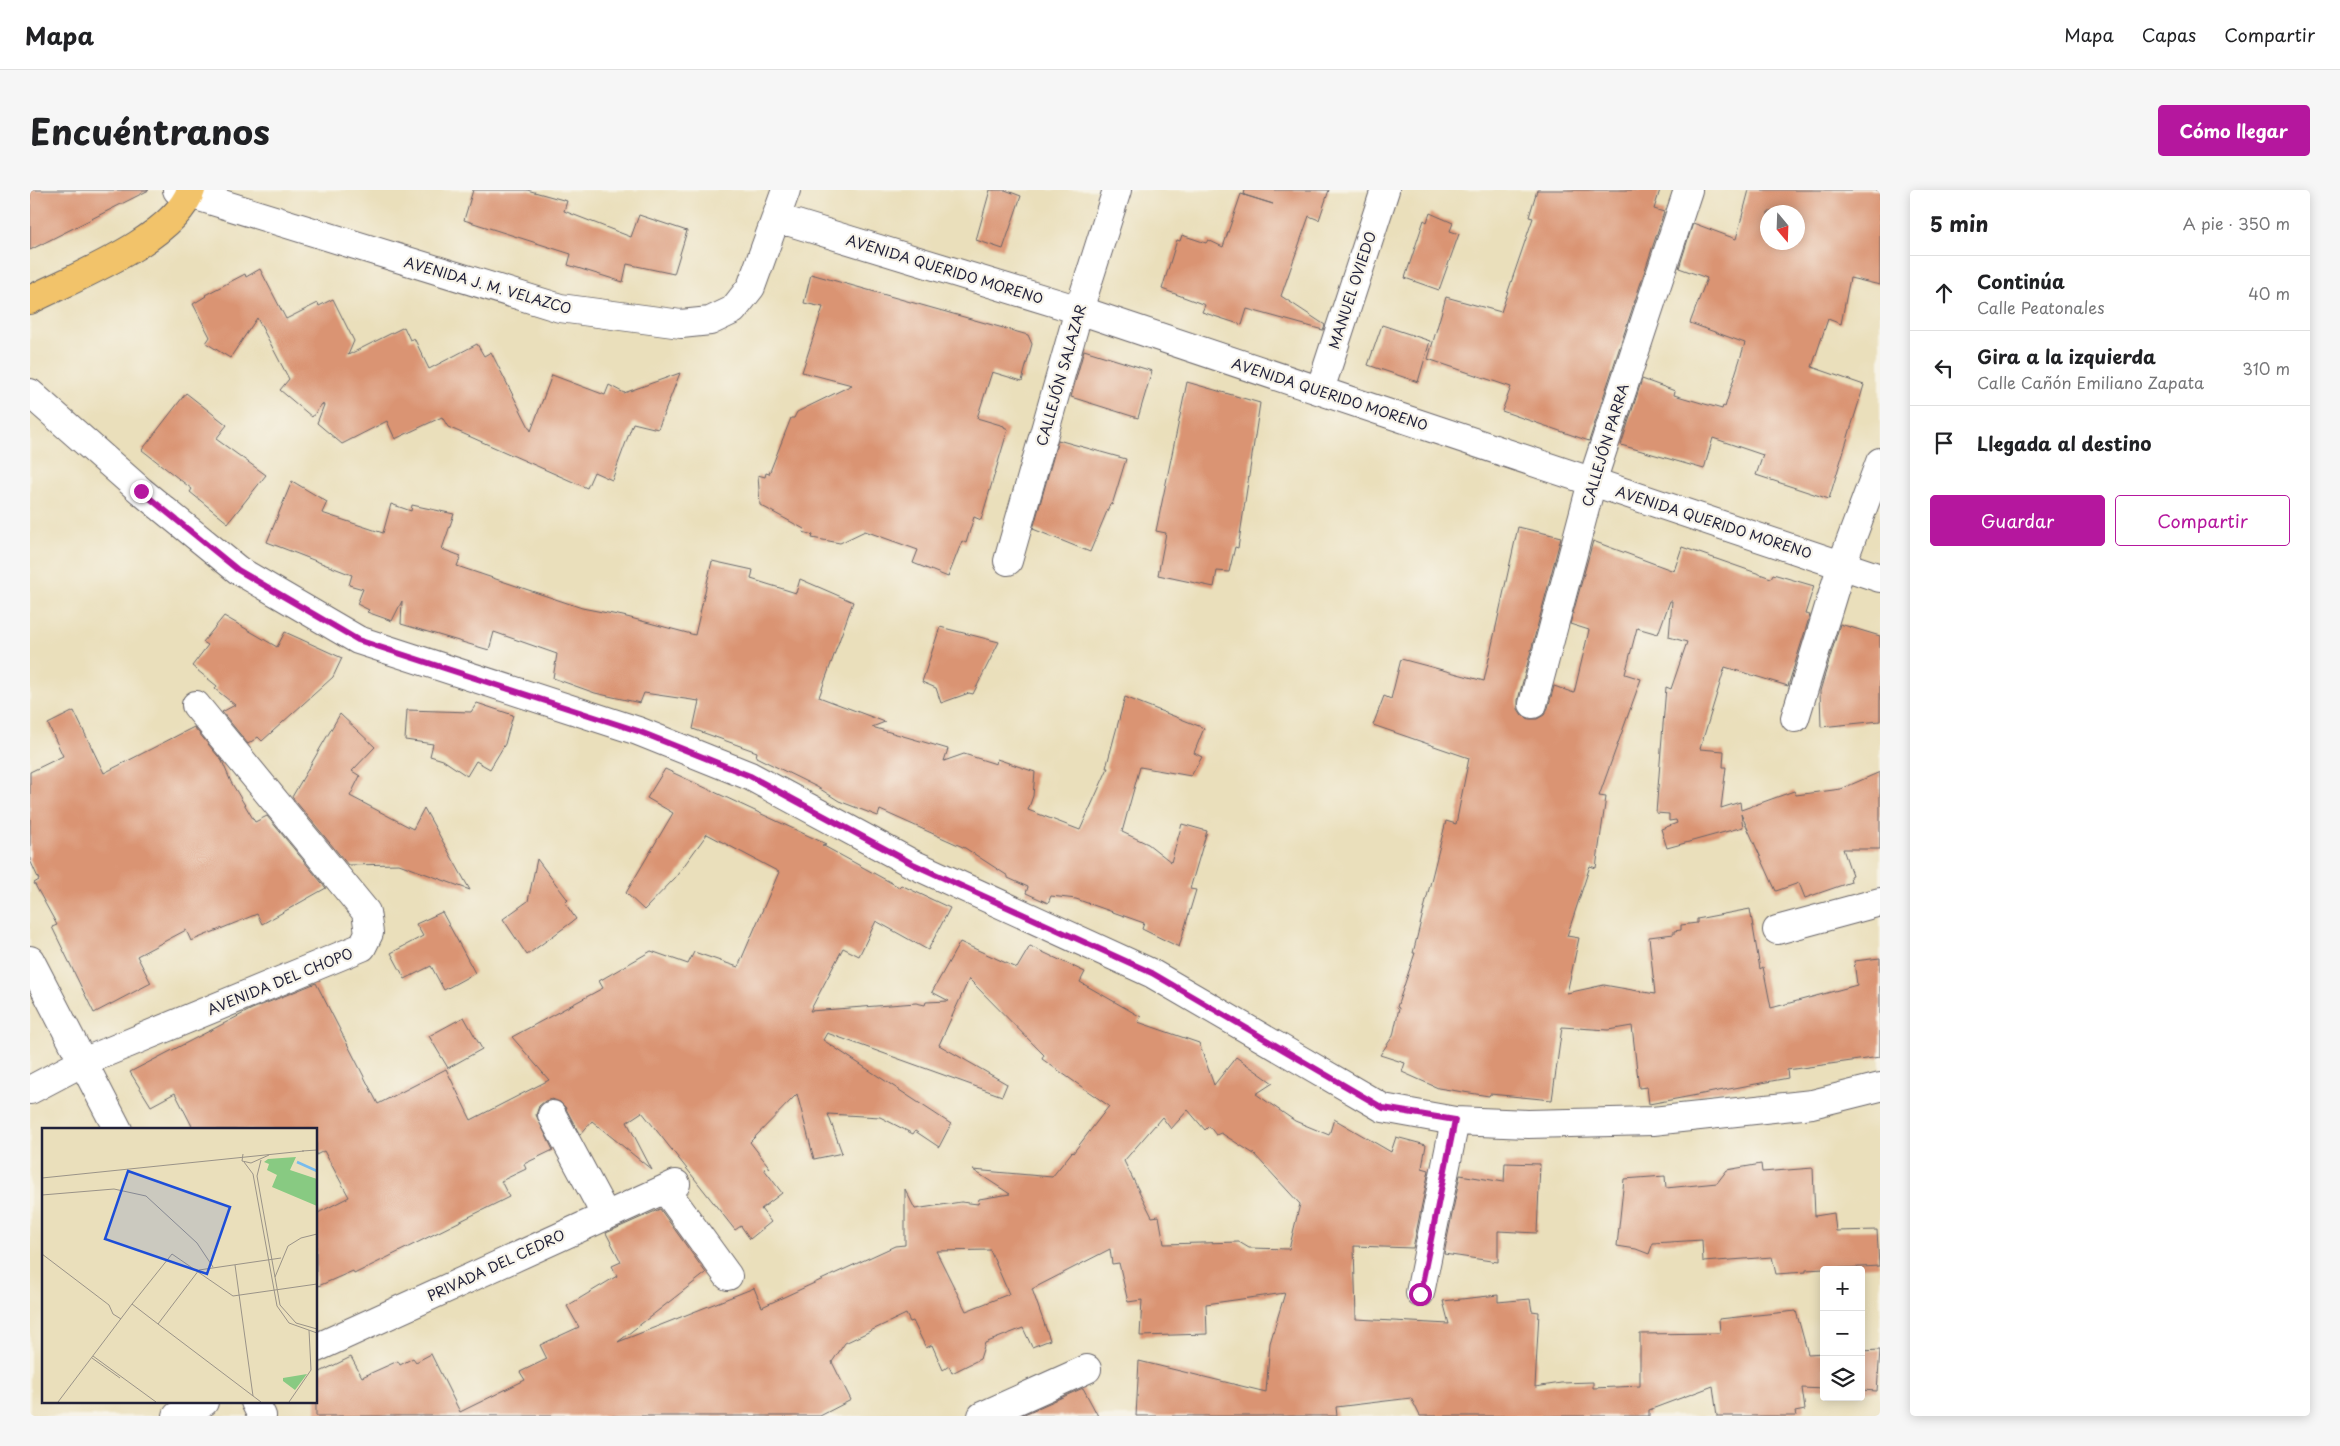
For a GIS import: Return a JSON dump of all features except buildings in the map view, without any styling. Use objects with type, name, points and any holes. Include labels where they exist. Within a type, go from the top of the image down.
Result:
[{"type":"main road","points":[[30,300],[145,242],[172,220],[186,192]]},
{"type":"street","name":"AVENIDA J. M. VELAZCO","points":[[186,192],[560,308],[680,324],[710,321],[733,310],[751,287],[786,190]]},
{"type":"street","name":"CALLEJÓN SALAZAR","points":[[1008,561],[1079,310],[1117,190]]},
{"type":"street","name":"MANUEL OVIEDO","points":[[1320,390],[1385,190]]},
{"type":"street","name":"CALLEJÓN PARRA","points":[[1533,704],[1592,482],[1688,190]]},
{"type":"street","name":"AVENIDA QUERIDO MORENO","points":[[777,218],[1079,310],[1880,578]]},
{"type":"street","points":[[30,393],[141,491],[238,570],[358,640],[638,731],[750,776],[913,864],[1152,973],[1383,1108],[1455,1120],[1528,1124],[1653,1121],[1812,1104],[1880,1088]]},
{"type":"street","points":[[1795,718],[1842,564],[1880,462]]},
{"type":"street","name":"AVENIDA DEL CHOPO","points":[[30,1090],[84,1062],[362,947],[369,933],[366,912],[196,705]]},
{"type":"street","points":[[1777,930],[1880,902]]},
{"type":"street","points":[[30,960],[117,1128]]},
{"type":"street","points":[[552,1115],[606,1214]]},
{"type":"street","points":[[1420,1294],[1455,1120]]},
{"type":"street","name":"PRIVADA DEL CEDRO","points":[[318,1347],[670,1186],[728,1276]]},
{"type":"street","points":[[982,1416],[1087,1368]]},
{"type":"street","points":[[177,1416],[200,1404]]},
{"type":"street","points":[[256,1404],[262,1416]]},
{"type":"route","points":[[141,491],[238,570],[358,640],[638,731],[750,776],[913,864],[1152,973],[1383,1108],[1455,1120],[1420,1294]]}]
